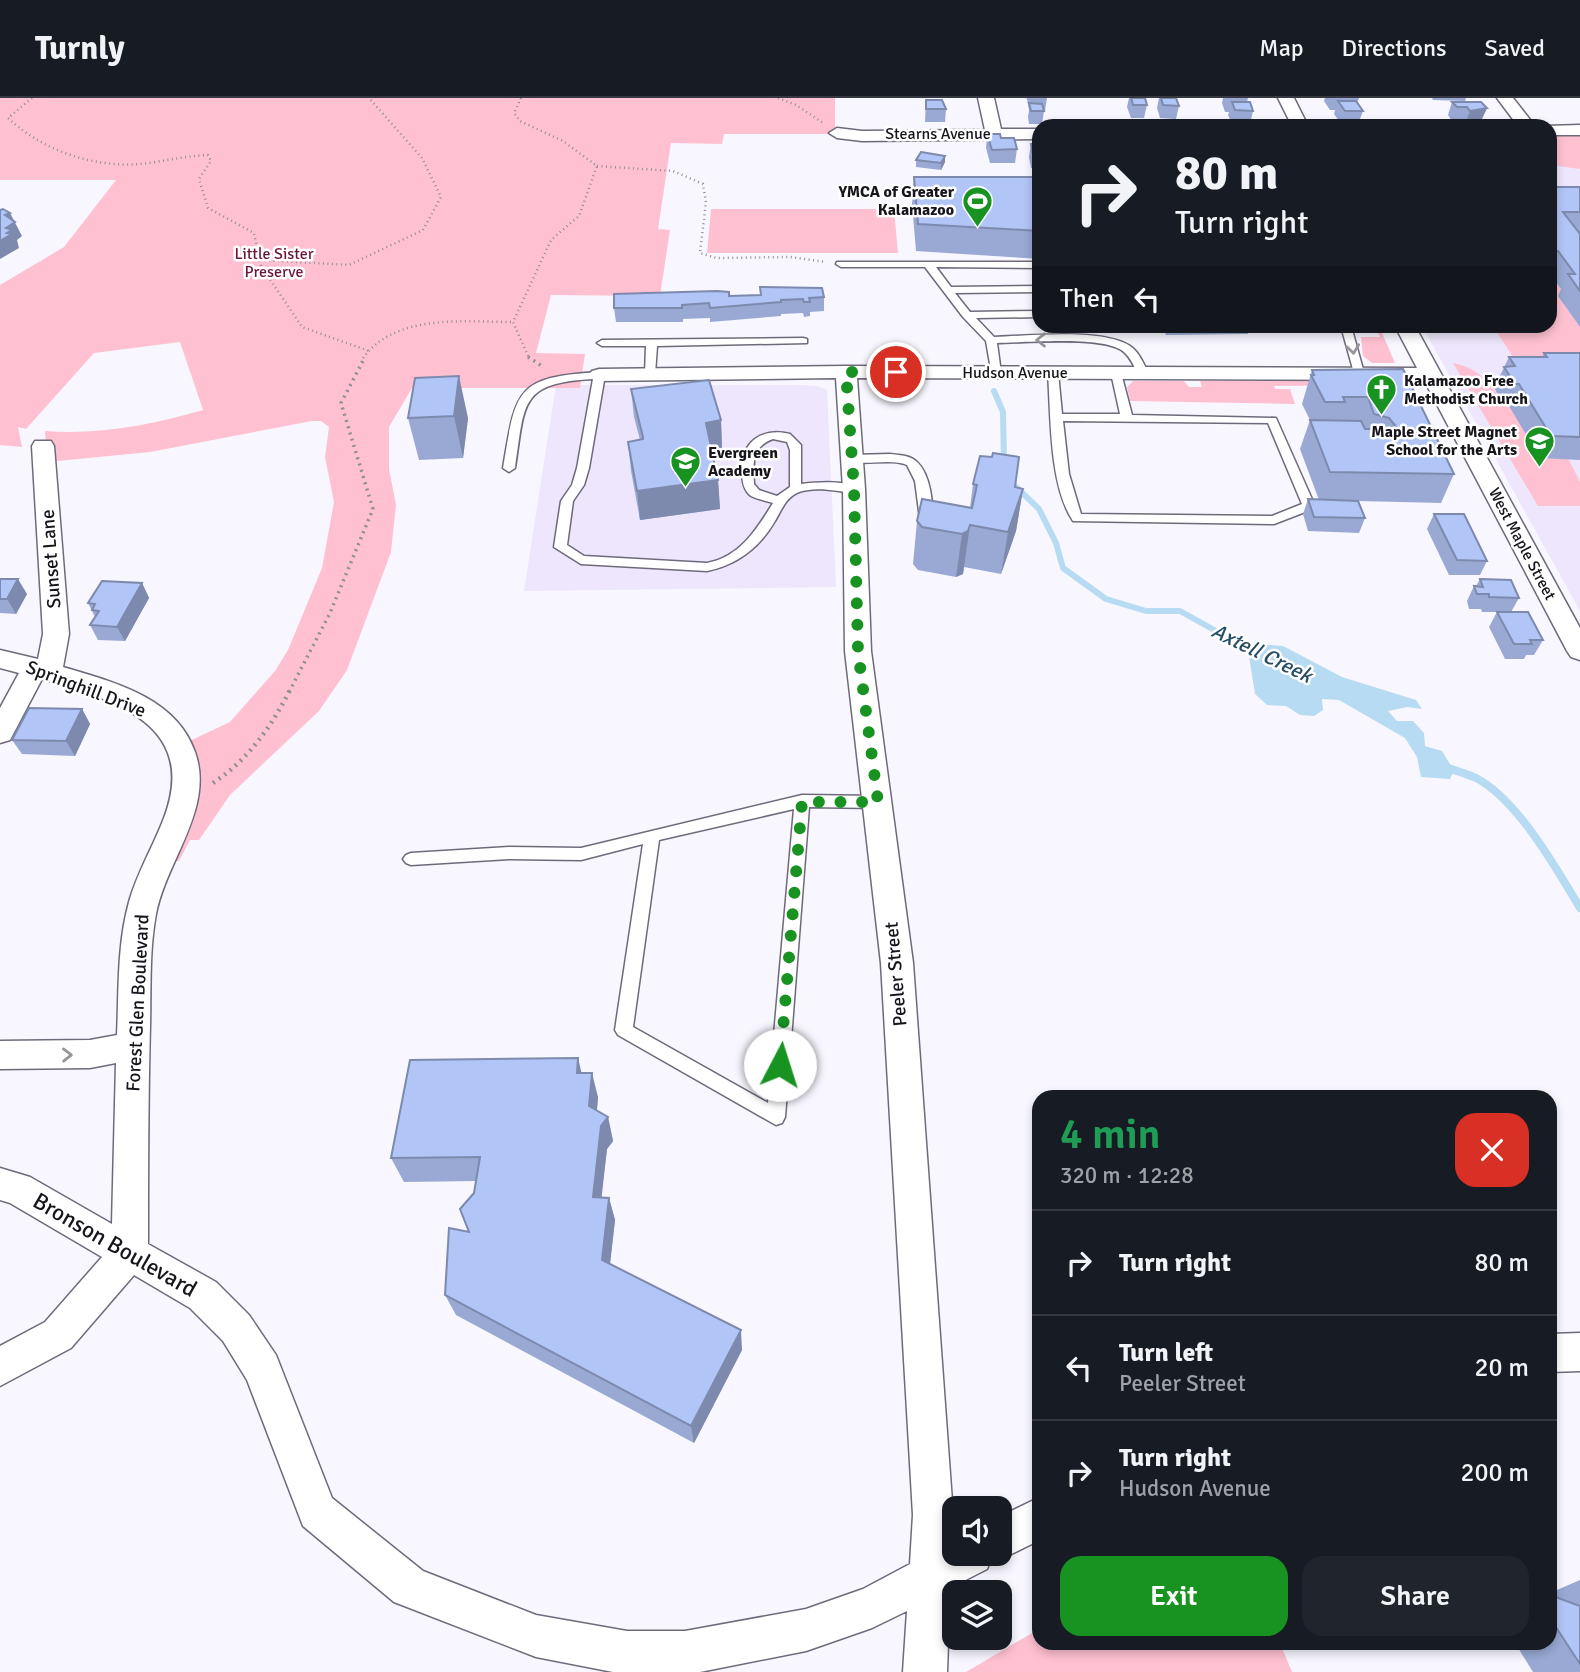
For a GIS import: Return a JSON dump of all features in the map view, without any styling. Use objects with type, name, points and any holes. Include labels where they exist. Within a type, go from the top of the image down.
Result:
[{"type":"street","points":[[986,98],[994,134]]},
{"type":"street","points":[[1286,98],[1296,119]]},
{"type":"street","points":[[1505,98],[1522,119]]},
{"type":"street","points":[[1557,130],[1580,130]]},
{"type":"street","name":"Stearns Avenue","points":[[837,133],[862,136],[1032,134]]},
{"type":"street","name":"West Maple Street","points":[[1409,333],[1580,651]]},
{"type":"street","name":"Hudson Avenue","points":[[599,375],[846,372],[1430,374]]},
{"type":"street","name":"Peeler Street","points":[[846,372],[854,489],[858,651],[897,963],[933,1515],[925,1672]]},
{"type":"street","name":"Sunset Lane","points":[[0,733],[42,669],[56,634],[43,446]]},
{"type":"street","name":"Springhill Drive","points":[[0,659],[42,669],[133,703],[169,725]]},
{"type":"street","name":"Forest Glen Boulevard","points":[[130,1252],[133,1046],[143,904],[184,803],[187,780],[183,756],[169,725]]},
{"type":"street","points":[[0,1055],[90,1054],[133,1046]]},
{"type":"street","name":"Bronson Boulevard","points":[[0,1184],[18,1189],[203,1295],[236,1328],[262,1369],[317,1512],[409,1587],[536,1636],[632,1662],[806,1630],[872,1607],[950,1566]]},
{"type":"street","points":[[0,1367],[58,1335],[130,1252]]},
{"type":"street","points":[[1557,1353],[1580,1352]]},
{"type":"street","points":[[1012,1532],[1032,1521]]},
{"type":"lane","points":[[841,264],[1032,265]]},
{"type":"lane","points":[[928,264],[967,315],[991,340],[996,373]]},
{"type":"lane","points":[[947,290],[1032,289]]},
{"type":"lane","points":[[967,315],[1032,314]]},
{"type":"lane","points":[[1079,333],[1081,340]]},
{"type":"lane","points":[[1349,333],[1352,356],[1360,373]]},
{"type":"lane","points":[[991,340],[1102,340],[1122,346],[1132,354],[1143,373]]},
{"type":"lane","points":[[602,343],[803,341]]},
{"type":"lane","points":[[650,374],[652,342]]},
{"type":"lane","points":[[1053,373],[1057,417],[1069,505],[1077,518],[1274,520],[1308,506],[1272,420],[1057,417]]},
{"type":"lane","points":[[1116,373],[1128,418]]},
{"type":"lane","points":[[509,468],[519,406],[529,388],[563,377],[599,375],[583,468],[578,485],[567,500],[563,515],[560,547],[567,554],[581,560],[707,567],[723,565],[735,559],[765,528],[783,496],[796,489],[854,489]]},
{"type":"lane","points":[[779,501],[755,493],[748,484],[750,451],[761,438],[770,435],[791,440],[795,446],[793,478],[796,489]]},
{"type":"lane","points":[[852,459],[901,458],[914,463],[921,474],[926,519]]},
{"type":"lane","points":[[411,859],[509,853],[581,854],[802,802],[878,802]]},
{"type":"lane","points":[[652,836],[624,1030],[776,1118],[802,802]]},
{"type":"path","points":[[0,120],[8,118],[32,98]]},
{"type":"path","points":[[260,260],[349,265],[423,230],[441,197],[422,158],[369,98]]},
{"type":"path","points":[[521,98],[514,113],[520,121],[563,141],[597,166],[673,171],[703,184],[706,202],[700,253],[716,258],[790,257],[841,264]]},
{"type":"path","points":[[778,98],[796,104],[837,133]]},
{"type":"path","points":[[8,118],[26,135],[88,162],[130,164],[178,156],[208,155],[211,161],[199,179],[208,208],[254,233],[260,260],[284,303],[302,327],[369,351]]},
{"type":"path","points":[[563,377],[530,360],[513,322],[551,240],[579,216],[597,166]]},
{"type":"path","points":[[184,803],[236,768],[277,716],[330,613],[373,509],[341,403],[369,351],[390,334],[432,323],[513,322]]},
{"type":"shaded area","name":"Maple Street Magnet School for the Arts","points":[[1557,135],[1580,135],[1580,611],[1426,333],[1557,333]]},
{"type":"shaded area","name":"Evergreen Academy","points":[[556,385],[800,385],[817,386],[827,390],[836,587],[524,591]]},
{"type":"green space","name":"Little Sister Preserve","points":[[0,98],[835,98],[835,134],[724,134],[722,144],[671,143],[658,229],[670,230],[660,296],[551,295],[536,353],[585,354],[580,388],[412,388],[389,427],[389,469],[396,505],[391,552],[347,670],[319,711],[230,795],[199,840],[190,840],[179,861],[161,861],[181,745],[230,722],[275,671],[288,650],[322,568],[334,502],[325,457],[329,427],[321,421],[312,421],[150,452],[47,462],[45,431],[85,432],[125,428],[203,410],[180,342],[94,353],[26,429],[18,427],[22,447],[0,445],[0,285],[64,247],[116,180],[0,180]]},
{"type":"green space","points":[[1557,134],[1580,134],[1580,169],[1557,166]]},
{"type":"green space","points":[[711,209],[894,209],[898,253],[707,253]]},
{"type":"green space","points":[[1559,286],[1580,327],[1580,356],[1513,357],[1498,333],[1557,333]]},
{"type":"green space","points":[[1378,333],[1382,333],[1395,363],[1372,363],[1363,356],[1361,337],[1380,337]]},
{"type":"green space","points":[[1453,363],[1470,368],[1484,378],[1505,406],[1509,406],[1568,458],[1580,482],[1580,506],[1538,506]]},
{"type":"green space","points":[[1133,381],[1184,381],[1189,387],[1202,387],[1200,381],[1370,381],[1372,385],[1274,386],[1275,389],[1290,389],[1295,404],[1130,401],[1127,387]]},
{"type":"green space","points":[[1032,1633],[1032,1650],[1283,1650],[1292,1672],[966,1672],[1003,1650],[1012,1650],[1012,1645]]},
{"type":"water","points":[[1258,644],[1283,646],[1342,677],[1416,700],[1422,709],[1407,707],[1388,711],[1397,721],[1413,721],[1424,733],[1425,746],[1442,751],[1454,771],[1450,779],[1421,777],[1417,757],[1405,738],[1339,700],[1322,699],[1323,710],[1314,716],[1300,715],[1286,706],[1267,705],[1255,694],[1249,656]]},
{"type":"building","points":[[1131,98],[1145,98],[1147,105],[1133,105]]},
{"type":"building","points":[[1161,98],[1176,98],[1179,106],[1163,105]]},
{"type":"building","points":[[926,100],[942,100],[946,109],[926,109]]},
{"type":"building","points":[[1338,101],[1356,101],[1363,111],[1345,111]]},
{"type":"building","points":[[1232,102],[1250,102],[1253,111],[1235,110]]},
{"type":"building","points":[[1452,102],[1481,102],[1487,108],[1470,111],[1467,107],[1457,107]]},
{"type":"building","points":[[1029,103],[1042,104],[1044,111],[1031,111]]},
{"type":"building","points":[[987,134],[1014,138],[1017,149],[992,150]]},
{"type":"building","points":[[921,152],[945,156],[941,163],[916,160]]},
{"type":"building","points":[[914,177],[1032,177],[1032,231],[918,224]]},
{"type":"building","points":[[1557,187],[1580,187],[1580,212],[1563,212],[1580,234],[1580,291],[1568,274],[1575,274],[1558,251]]},
{"type":"building","points":[[0,210],[10,213],[5,215],[15,222],[6,228],[12,230],[7,233],[12,234],[0,241]]},
{"type":"building","points":[[760,287],[822,288],[824,297],[809,298],[810,302],[804,302],[803,299],[781,300],[710,308],[709,303],[682,305],[682,308],[614,308],[614,294],[717,291],[729,292],[729,296],[761,295]]},
{"type":"building","points":[[1544,353],[1580,353],[1580,437],[1551,436],[1519,384],[1515,384],[1504,367],[1515,366],[1509,357],[1547,357]]},
{"type":"building","points":[[1403,369],[1454,474],[1330,472],[1310,420],[1361,421],[1365,429],[1398,429],[1389,418],[1374,414],[1368,397],[1343,397],[1345,402],[1325,402],[1311,375],[1314,375],[1312,370]]},
{"type":"building","points":[[459,376],[454,416],[408,418],[415,378]]},
{"type":"building","points":[[709,380],[721,420],[706,423],[718,480],[637,491],[628,442],[643,437],[631,389]]},
{"type":"building","points":[[993,453],[1019,457],[1015,487],[1023,489],[1008,532],[970,525],[968,531],[962,534],[922,527],[917,521],[922,499],[972,508],[977,485],[973,484],[980,456],[992,457]]},
{"type":"building","points":[[1308,499],[1358,501],[1365,518],[1314,517]]},
{"type":"building","points":[[1434,514],[1464,514],[1487,561],[1457,560]]},
{"type":"building","points":[[0,579],[18,579],[7,599],[0,599]]},
{"type":"building","points":[[1480,579],[1511,580],[1519,598],[1477,594],[1474,586],[1483,587]]},
{"type":"building","points":[[102,581],[142,583],[117,627],[90,625],[99,611],[92,610],[95,604],[88,603]]},
{"type":"building","points":[[1497,612],[1528,612],[1543,640],[1530,640],[1532,644],[1514,644]]},
{"type":"building","points":[[29,708],[82,709],[66,741],[12,740]]},
{"type":"building","points":[[578,1058],[577,1073],[592,1073],[589,1106],[608,1117],[601,1126],[593,1197],[609,1198],[602,1260],[741,1330],[691,1426],[445,1295],[449,1228],[469,1232],[460,1209],[474,1193],[480,1157],[391,1158],[410,1060]]},
{"type":"building","points":[[1557,1598],[1580,1606],[1580,1664],[1557,1629]]},
{"type":"waterway","name":"Axtell Creek","points":[[994,391],[1003,412],[1004,463]]},
{"type":"waterway","name":"Axtell Creek","points":[[1015,486],[1039,509],[1056,543],[1063,568],[1106,599],[1146,611],[1180,611],[1261,656]]},
{"type":"waterway","name":"Axtell Creek","points":[[1446,767],[1476,778],[1506,802],[1535,836],[1580,908]]},
{"type":"place","name":"YMCA of Greater Kalamazoo","points":[[977,228]]},
{"type":"place","name":"Kalamazoo Free Methodist Church","points":[[1381,417]]},
{"type":"place","name":"Maple Street Magnet School for the Arts","points":[[1540,468]]},
{"type":"place","name":"Evergreen Academy","points":[[685,489]]},
{"type":"route","points":[[780,1065],[802,802],[878,802],[858,651],[854,489],[846,372],[896,372]]}]
